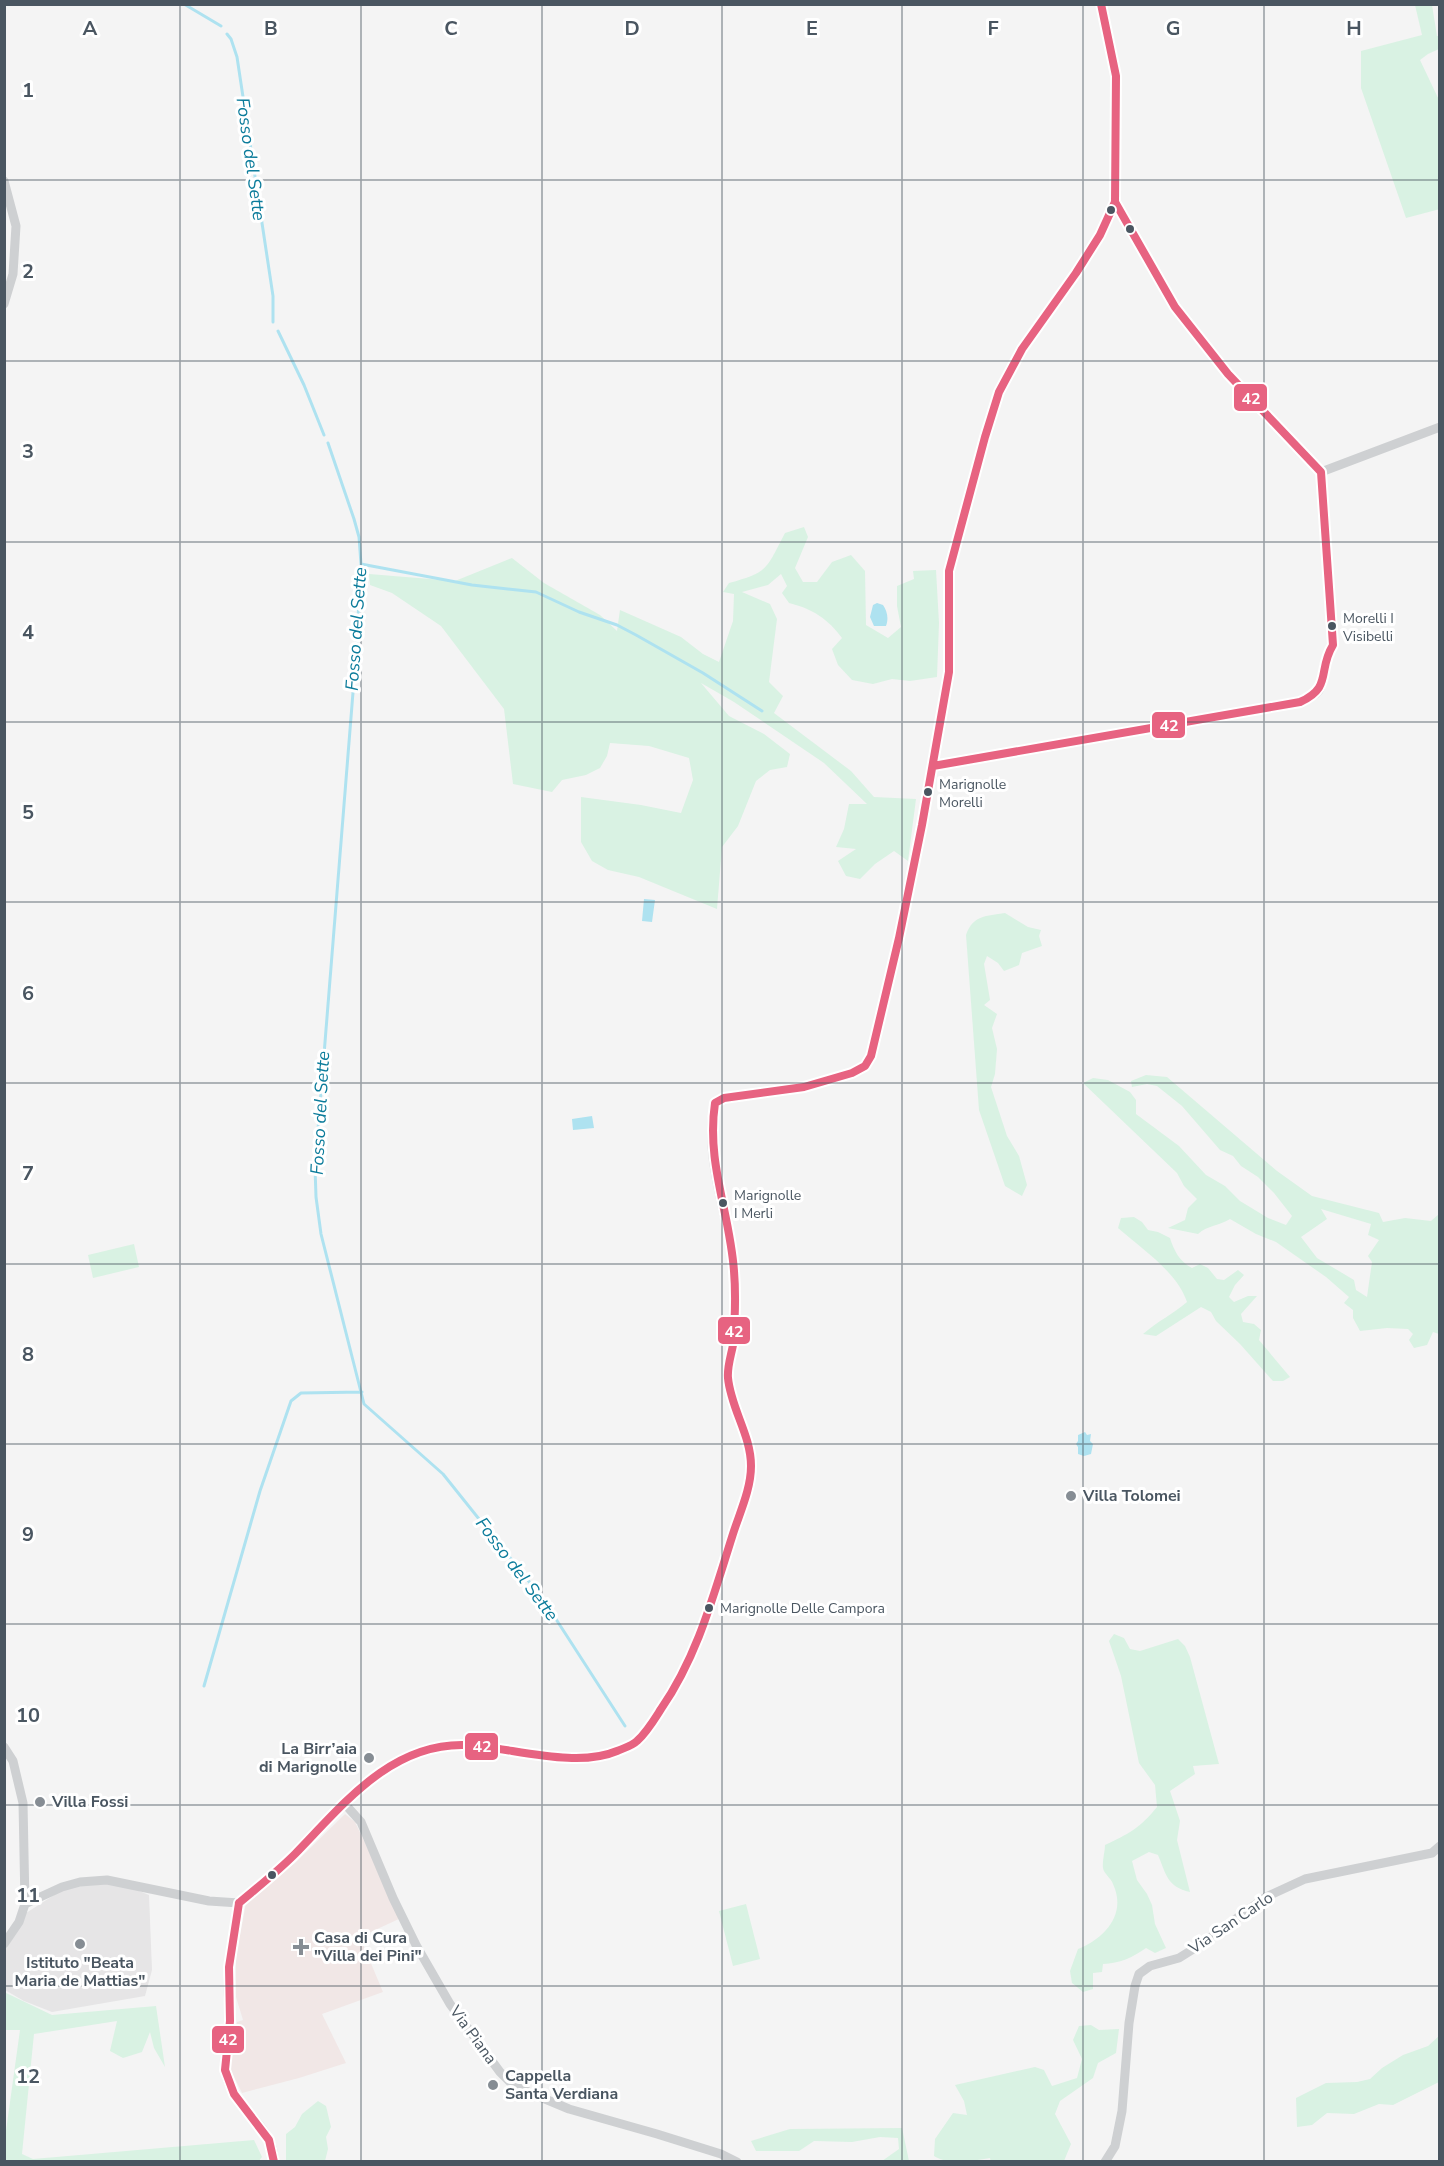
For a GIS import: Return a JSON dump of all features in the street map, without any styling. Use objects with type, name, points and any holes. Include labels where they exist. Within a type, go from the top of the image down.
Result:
[{"type":"street","points":[[274,2162],[272,2143],[260,2124],[233,2093],[225,2074],[230,2024],[228,1991],[230,1958],[239,1903],[281,1868],[344,1803],[370,1780],[402,1759],[441,1746],[466,1746],[574,1756],[599,1756],[623,1749],[639,1739],[683,1676],[708,1616],[746,1493],[751,1465],[746,1433],[730,1389],[728,1375],[733,1340],[733,1262],[713,1146],[711,1118],[715,1103],[724,1098],[804,1088],[852,1073],[865,1066],[871,1056],[899,938],[949,672],[949,571],[999,392],[1022,349],[1100,235],[1115,202],[1116,76],[1101,4]]},
{"type":"street","points":[[4,182],[16,226],[13,274],[4,304]]},
{"type":"street","points":[[933,766],[1300,702],[1315,695],[1323,683],[1325,660],[1333,645],[1321,472],[1228,374],[1175,307],[1115,202]]},
{"type":"street","points":[[1321,472],[1440,428]]},
{"type":"street","points":[[4,1747],[18,1774],[23,1803],[25,1904],[19,1922],[4,1944]]},
{"type":"street","name":"Via Piana","points":[[344,1803],[361,1822],[393,1898],[416,1945],[450,2004],[500,2072],[514,2086],[569,2109],[721,2154],[737,2162]]},
{"type":"street","name":"Via San Carlo","points":[[1105,2162],[1115,2146],[1122,2111],[1129,2023],[1139,1974],[1150,1966],[1179,1958],[1211,1938],[1266,1897],[1305,1879],[1432,1853],[1440,1846]]},
{"type":"street","points":[[25,1904],[62,1887],[80,1882],[106,1880],[209,1901],[239,1903]]},
{"type":"shaded area","name":"Casa di Cura \"Villa dei Pini\"","points":[[345,1814],[355,1822],[401,1918],[360,1937],[383,1992],[322,2014],[346,2063],[242,2093],[229,2063],[237,2022],[243,2020],[236,1997],[236,1957],[246,1903],[295,1863]]},
{"type":"shaded area","name":"Istituto \"Beata Maria de Mattias\"","points":[[106,1883],[127,1886],[149,1895],[152,1970],[145,1996],[52,2012],[24,2001],[5,1990],[5,1950],[23,1915],[65,1888]]},
{"type":"green space","points":[[1415,5],[1432,5],[1437,36],[1439,36],[1439,49],[1420,60],[1439,100],[1440,209],[1406,218],[1361,88],[1361,51],[1422,35]]},
{"type":"green space","points":[[804,527],[808,537],[795,568],[803,582],[817,582],[832,562],[851,555],[865,571],[866,625],[888,638],[901,627],[897,606],[897,586],[914,579],[913,571],[936,570],[939,623],[937,677],[910,681],[892,679],[873,684],[852,680],[838,665],[832,649],[842,638],[819,616],[789,603],[782,593],[787,586],[781,574],[768,585],[742,592],[770,604],[777,619],[769,682],[783,696],[774,713],[851,771],[874,797],[916,799],[908,861],[894,851],[875,864],[860,879],[846,876],[838,861],[856,849],[836,847],[844,829],[849,804],[867,804],[824,763],[734,702],[701,683],[729,716],[764,734],[790,754],[787,767],[770,770],[756,781],[738,826],[722,847],[717,909],[639,877],[608,870],[592,861],[581,842],[581,797],[681,813],[693,780],[689,758],[649,746],[610,743],[607,756],[600,768],[586,775],[562,780],[552,792],[513,784],[504,709],[441,626],[392,593],[370,585],[369,574],[455,581],[512,558],[544,583],[600,615],[617,631],[620,610],[681,637],[703,654],[719,662],[733,621],[734,594],[723,592],[729,583],[752,576],[765,567],[785,533]]},
{"type":"green space","points":[[1005,913],[1028,927],[1041,930],[1039,936],[1042,946],[1022,953],[1019,965],[1004,971],[998,963],[987,956],[984,964],[990,1000],[984,1005],[997,1014],[992,1028],[997,1049],[995,1074],[991,1087],[1007,1136],[1019,1156],[1027,1185],[1022,1196],[1005,1186],[979,1110],[966,935],[976,920]]},
{"type":"green space","points":[[1146,1075],[1167,1077],[1277,1171],[1312,1196],[1379,1213],[1383,1222],[1405,1218],[1431,1221],[1439,1214],[1439,1334],[1433,1332],[1427,1345],[1414,1348],[1409,1340],[1413,1334],[1408,1329],[1387,1328],[1360,1331],[1353,1318],[1353,1310],[1344,1303],[1349,1297],[1326,1277],[1276,1242],[1230,1219],[1198,1234],[1168,1228],[1185,1220],[1188,1208],[1197,1199],[1184,1186],[1177,1173],[1083,1083],[1093,1078],[1108,1080],[1130,1092],[1136,1100],[1136,1114],[1179,1146],[1206,1175],[1225,1186],[1240,1201],[1268,1218],[1286,1225],[1292,1216],[1258,1177],[1241,1166],[1233,1156],[1220,1150],[1182,1106],[1157,1086],[1147,1084],[1132,1087],[1131,1081]],"holes":[[[1321,1209],[1371,1224],[1368,1235],[1379,1240],[1368,1256],[1372,1262],[1367,1297],[1356,1290],[1354,1280],[1317,1258],[1301,1237],[1327,1219]]]},
{"type":"green space","points":[[1134,1217],[1148,1230],[1170,1238],[1178,1256],[1192,1268],[1200,1264],[1208,1268],[1217,1279],[1224,1280],[1238,1270],[1244,1275],[1235,1285],[1229,1297],[1234,1302],[1248,1296],[1257,1296],[1241,1314],[1243,1322],[1254,1324],[1261,1330],[1259,1340],[1290,1377],[1283,1381],[1273,1381],[1216,1321],[1211,1312],[1201,1307],[1156,1336],[1143,1334],[1187,1302],[1167,1271],[1118,1228],[1121,1218]]},
{"type":"green space","points":[[134,1244],[139,1267],[93,1278],[88,1255]]},
{"type":"green space","points":[[1114,1634],[1124,1638],[1130,1649],[1140,1651],[1178,1639],[1185,1646],[1219,1764],[1193,1766],[1195,1774],[1170,1791],[1180,1821],[1177,1840],[1190,1892],[1176,1887],[1168,1879],[1158,1855],[1149,1852],[1132,1861],[1137,1880],[1152,1905],[1155,1924],[1166,1948],[1155,1953],[1146,1948],[1126,1959],[1103,1964],[1102,1972],[1093,1973],[1093,1989],[1083,1992],[1072,1983],[1070,1971],[1078,1949],[1105,1932],[1115,1915],[1117,1905],[1117,1895],[1113,1884],[1103,1868],[1105,1845],[1134,1829],[1157,1807],[1155,1785],[1139,1763],[1121,1676],[1109,1641]]},
{"type":"green space","points":[[746,1904],[760,1959],[733,1966],[719,1911]]},
{"type":"green space","points":[[4,1992],[52,2015],[156,2006],[165,2067],[154,2048],[150,2032],[142,2052],[123,2058],[110,2051],[117,2021],[34,2034],[22,2154],[33,2159],[254,2140],[262,2157],[258,2162],[5,2161],[5,2138],[20,2030],[5,2030]]},
{"type":"green space","points":[[1091,2025],[1099,2030],[1119,2029],[1116,2053],[1098,2063],[1093,2078],[1060,2101],[1055,2114],[1071,2144],[1064,2161],[991,2162],[990,2158],[954,2162],[934,2156],[935,2139],[953,2113],[967,2115],[964,2101],[955,2085],[1035,2067],[1044,2070],[1052,2086],[1077,2078],[1082,2059],[1073,2040],[1079,2026]]},
{"type":"green space","points":[[1439,2036],[1439,2082],[1393,2105],[1379,2104],[1354,2114],[1327,2113],[1312,2125],[1297,2127],[1296,2098],[1326,2083],[1357,2082],[1370,2079],[1382,2068],[1403,2055],[1428,2046]]},
{"type":"green space","points":[[318,2101],[326,2106],[331,2127],[326,2137],[328,2149],[325,2161],[286,2161],[286,2134],[295,2127],[302,2114]]},
{"type":"green space","points":[[902,2128],[909,2161],[882,2161],[899,2149],[898,2138],[880,2137],[852,2142],[814,2141],[799,2151],[756,2151],[751,2141],[790,2129]]},
{"type":"water","points":[[877,603],[883,605],[886,610],[886,626],[874,626],[870,617],[873,605]]},
{"type":"water","points":[[644,899],[655,900],[652,922],[642,921]]},
{"type":"water","points":[[592,1116],[594,1128],[573,1130],[572,1119]]},
{"type":"water","points":[[1085,1432],[1087,1435],[1091,1434],[1090,1441],[1093,1444],[1091,1454],[1084,1456],[1078,1454],[1076,1444],[1078,1435]]},
{"type":"waterway","name":"Fosso del Sette","points":[[184,4],[221,26]]},
{"type":"waterway","name":"Fosso del Sette","points":[[227,34],[237,57],[273,296],[273,322]]},
{"type":"waterway","name":"Fosso del Sette","points":[[278,331],[304,385],[324,435]]},
{"type":"waterway","name":"Fosso del Sette","points":[[328,443],[359,537],[361,564],[356,655],[315,1167],[321,1234],[364,1404],[443,1474],[543,1599],[625,1726]]},
{"type":"waterway","points":[[361,564],[472,585],[536,592],[636,635],[703,673],[762,711]]},
{"type":"waterway","points":[[204,1686],[260,1491],[291,1401],[301,1393],[362,1392]]},
{"type":"transit line","name":"42","points":[[239,1903],[288,1861],[350,1798],[391,1766],[413,1754],[438,1747],[465,1745],[562,1758],[600,1756],[617,1751],[633,1744],[644,1734],[685,1669],[711,1604],[744,1502],[751,1466],[748,1444],[728,1378],[734,1336],[735,1280],[732,1250],[716,1167],[713,1125],[715,1103],[724,1098],[804,1087],[852,1073],[865,1066],[871,1056],[899,938],[922,825],[949,672],[949,571],[985,437],[999,392],[1022,349],[1076,273],[1100,235],[1115,202],[1116,76],[1101,4]]},
{"type":"transit line","name":"42","points":[[933,766],[1300,702],[1317,690],[1323,678],[1328,654],[1333,645],[1321,472],[1228,374],[1175,307],[1115,202]]},
{"type":"transit line","name":"42","points":[[239,1903],[229,1967],[230,2021],[225,2070],[234,2094],[269,2140],[274,2162]]},
{"type":"place","name":"Morelli I Visibelli","points":[[1332,626]]},
{"type":"place","name":"Marignolle Morelli","points":[[928,792]]},
{"type":"place","name":"Marignolle I Merli","points":[[723,1203]]},
{"type":"place","name":"Villa Tolomei","points":[[1071,1496]]},
{"type":"place","name":"Marignolle Delle Campora","points":[[709,1608]]},
{"type":"place","name":"La Birr’aia di Marignolle","points":[[369,1758]]},
{"type":"place","name":"Villa Fossi","points":[[40,1802]]},
{"type":"place","name":"Istituto \"Beata Maria de Mattias\"","points":[[80,1944]]},
{"type":"place","name":"Casa di Cura \"Villa dei Pini\"","points":[[301,1947]]},
{"type":"place","name":"Cappella Santa Verdiana","points":[[493,2085]]}]
